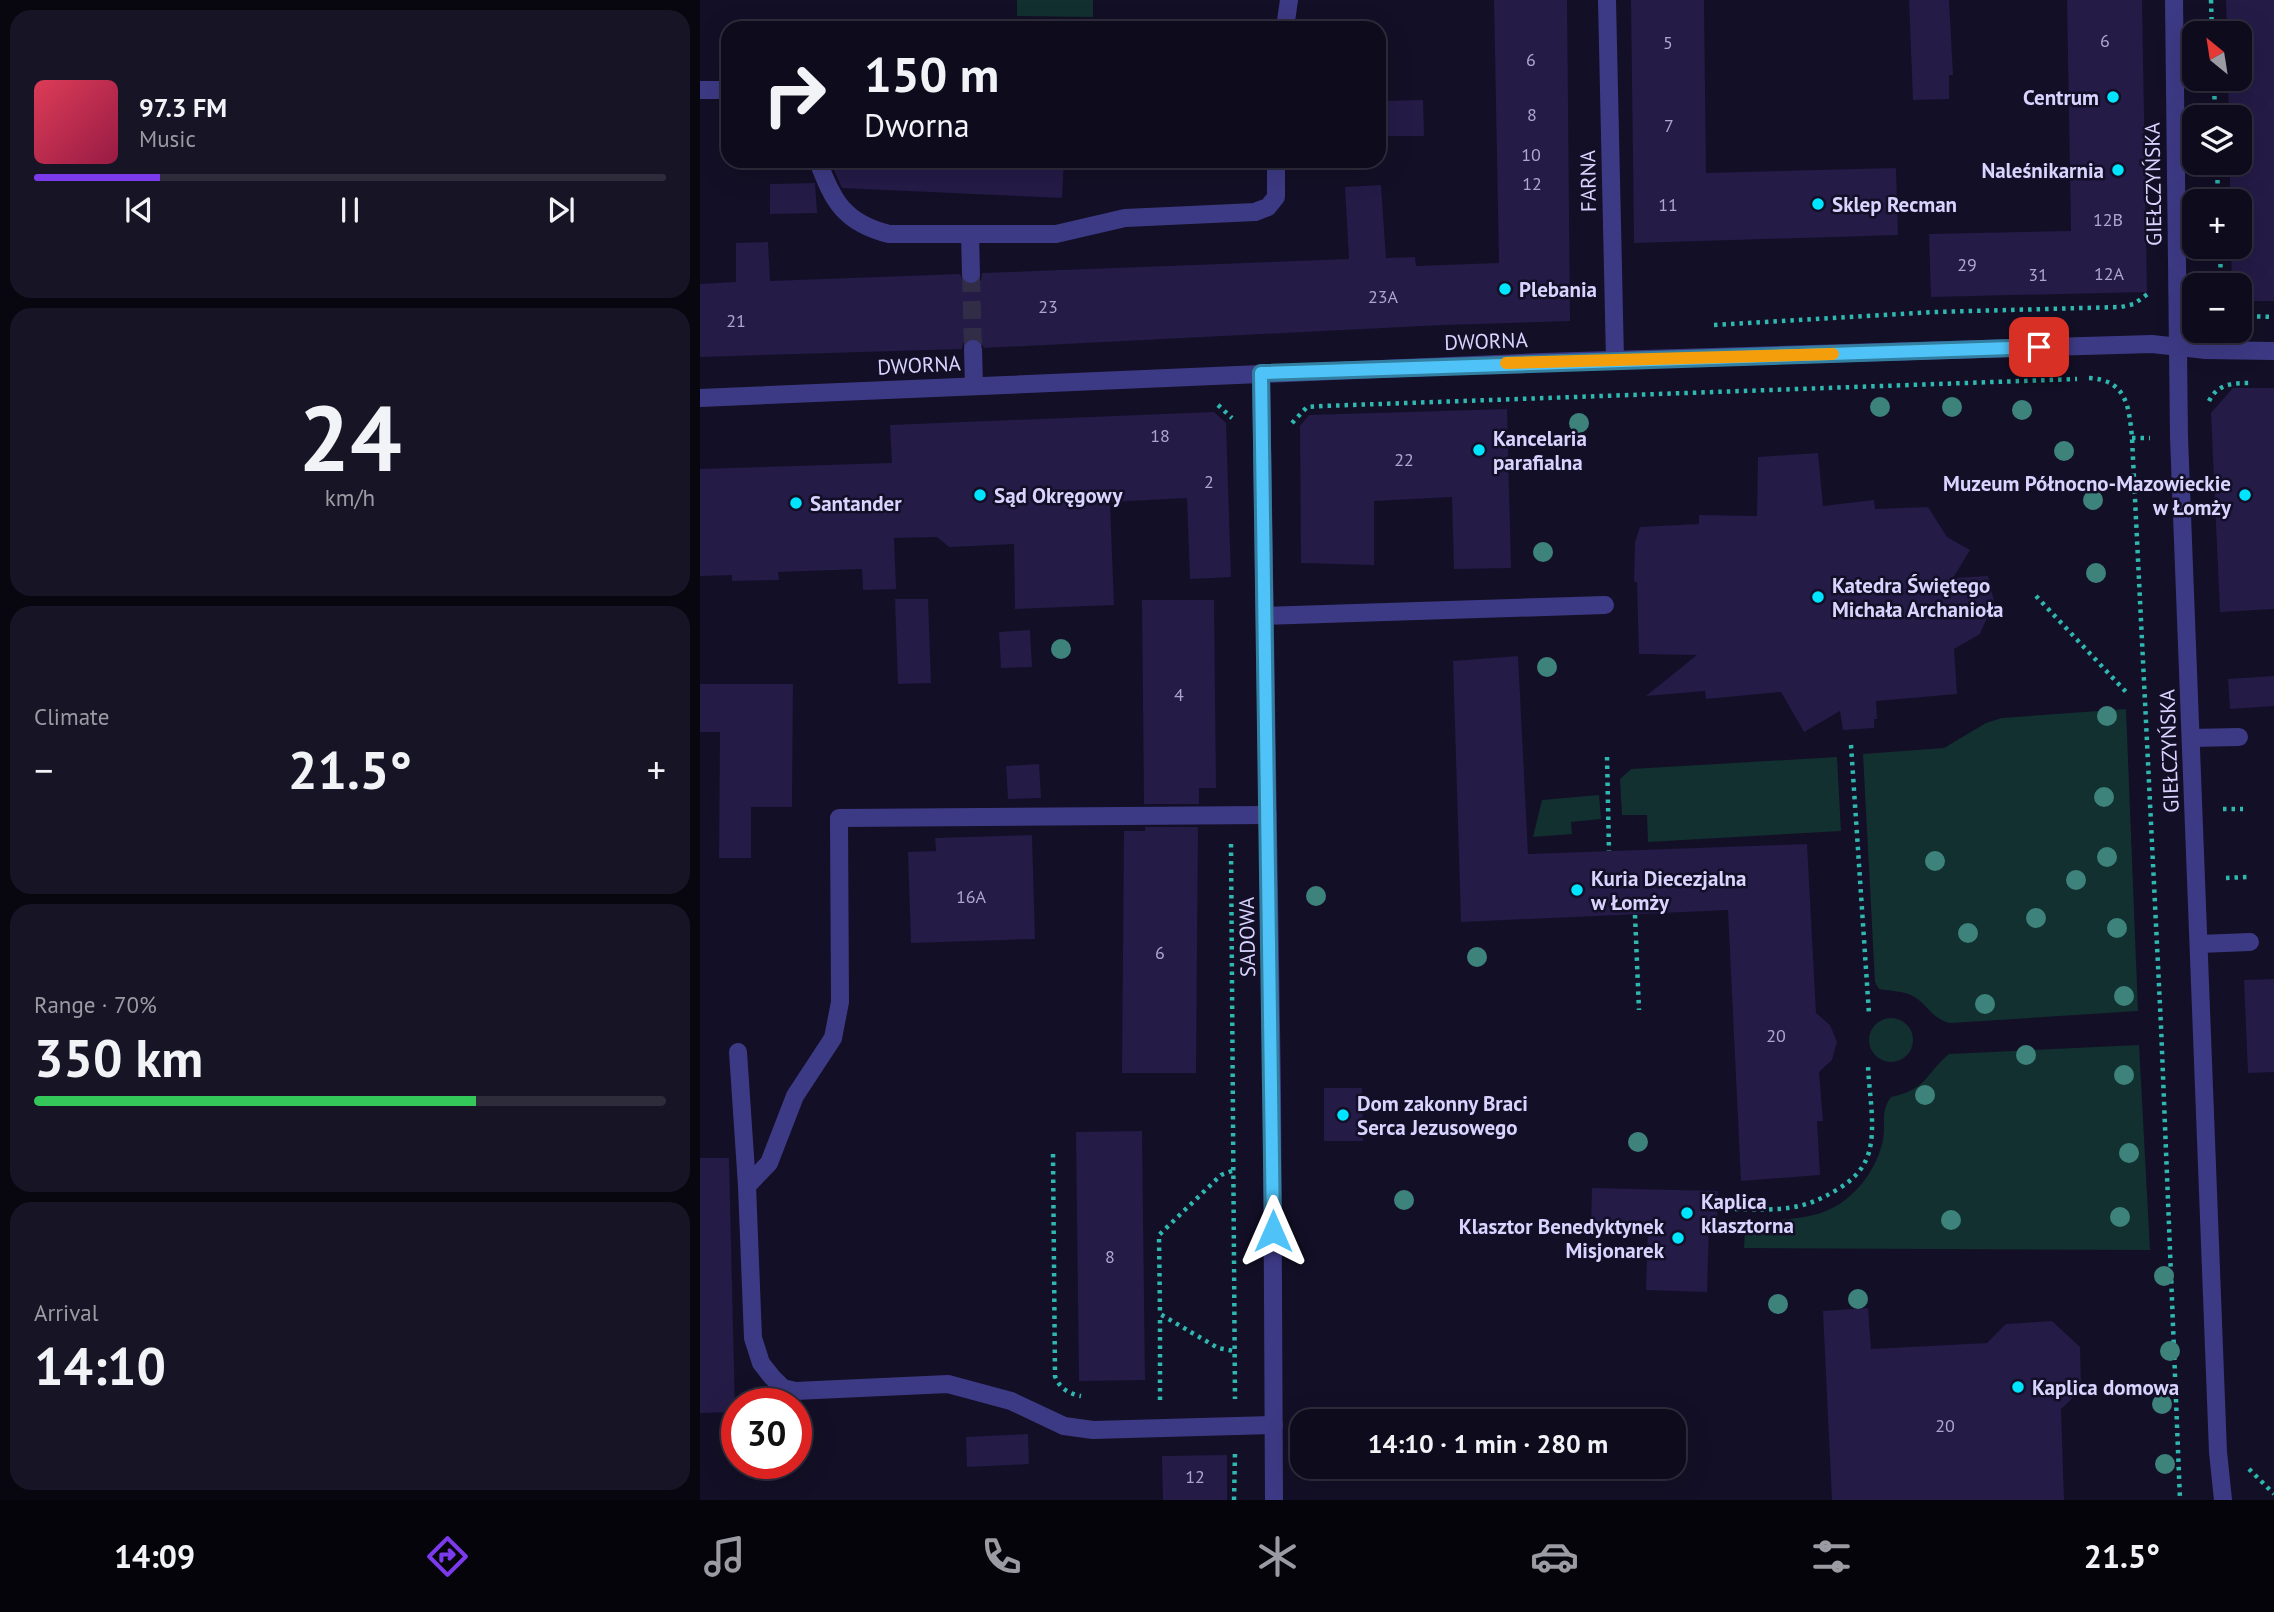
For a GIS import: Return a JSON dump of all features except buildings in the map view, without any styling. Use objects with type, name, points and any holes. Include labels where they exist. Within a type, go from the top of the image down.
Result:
[{"type":"street","points":[[1286,21],[1289,0]]},
{"type":"street","name":"FARNA","points":[[1607,0],[1615,360]]},
{"type":"street","name":"GIEŁCZYŃSKA","points":[[2174,0],[2179,438],[2222,1500]]},
{"type":"street","points":[[700,90],[721,90]]},
{"type":"street","points":[[821,168],[838,202],[853,220],[867,228],[889,234],[1056,234],[1125,218],[1255,212],[1268,207],[1276,197],[1276,168]]},
{"type":"street","points":[[970,234],[971,274]]},
{"type":"street","name":"DWORNA","points":[[700,398],[1615,360],[2152,344],[2206,350],[2274,351]]},
{"type":"street","points":[[973,349],[974,386]]},
{"type":"street","name":"SADOWA","points":[[1261,373],[1274,1500]]},
{"type":"street","points":[[1265,615],[1605,605]]},
{"type":"street","points":[[2191,738],[2239,737]]},
{"type":"street","points":[[747,1186],[769,1163],[795,1096],[834,1038],[840,1002],[839,818],[1268,815]]},
{"type":"street","points":[[2199,944],[2250,942]]},
{"type":"street","points":[[737,1052],[747,1186],[753,1338],[761,1363],[783,1388],[795,1391],[948,1384],[1011,1401],[1064,1426],[1093,1430],[1274,1425]]},
{"type":"path","points":[[2211,0],[2212,21]]},
{"type":"path","points":[[2252,316],[2274,317]]},
{"type":"path","points":[[1292,432],[1292,423],[1307,407],[1323,405],[2092,378],[2108,380],[2122,393],[2129,407],[2133,452],[2161,1026],[2180,1500]]},
{"type":"path","points":[[2207,409],[2213,394],[2228,384],[2263,383]]},
{"type":"path","points":[[1208,404],[1217,404],[1232,419],[1233,430]]},
{"type":"path","points":[[2036,596],[2127,693]]},
{"type":"path","points":[[1851,745],[1868,1014]]},
{"type":"path","points":[[1607,757],[1609,851]]},
{"type":"path","points":[[2223,809],[2243,809]]},
{"type":"path","points":[[1231,815],[1234,1500]]},
{"type":"path","points":[[2226,877],[2247,877]]},
{"type":"path","points":[[1634,915],[1639,1010]]},
{"type":"path","points":[[1735,1209],[1779,1210],[1808,1205],[1847,1184],[1860,1172],[1870,1151],[1872,1133],[1868,1066]]},
{"type":"path","points":[[1053,1154],[1055,1376],[1064,1390],[1074,1395],[1086,1396]]},
{"type":"path","points":[[1160,1408],[1160,1236],[1221,1175],[1232,1171]]},
{"type":"path","points":[[1160,1314],[1218,1348],[1234,1351]]},
{"type":"path","points":[[2247,1459],[2248,1468],[2274,1494]]},
{"type":"green space","points":[[1017,0],[1093,0],[1093,17],[1017,16]]},
{"type":"green space","points":[[2126,709],[2138,1011],[1950,1023],[1939,1019],[1913,996],[1879,989],[1875,982],[1863,754],[1944,748],[1986,723],[2002,718]]},
{"type":"green space","points":[[1837,757],[1841,831],[1648,842],[1647,815],[1622,815],[1620,779],[1631,769]]},
{"type":"green space","points":[[1599,795],[1601,819],[1571,822],[1572,834],[1533,837],[1542,800]]},
{"type":"green space","points":[[1891,1018],[1906,1025],[1913,1040],[1906,1055],[1891,1062],[1876,1055],[1869,1040],[1876,1025]]},
{"type":"green space","points":[[2139,1045],[2150,1250],[1744,1248],[1745,1229],[1754,1222],[1813,1215],[1848,1198],[1873,1168],[1883,1137],[1885,1109],[1891,1097],[1919,1085],[1949,1054]]},
{"type":"tunnel","points":[[971,274],[973,349]]},
{"type":"slow traffic","points":[[1506,363],[1833,354]]},
{"type":"place","name":"Centrum","points":[[2113,97]]},
{"type":"place","name":"Naleśnikarnia","points":[[2118,170]]},
{"type":"place","name":"Sklep Recman","points":[[1818,204]]},
{"type":"place","name":"Plebania","points":[[1505,289]]},
{"type":"place","name":"Kancelaria parafialna","points":[[1479,450]]},
{"type":"place","name":"Sąd Okręgowy","points":[[980,495]]},
{"type":"place","name":"Muzeum Północno-Mazowieckie w Łomży","points":[[2245,495]]},
{"type":"place","name":"Santander","points":[[796,503]]},
{"type":"place","name":"Katedra Świętego Michała Archanioła","points":[[1818,597]]},
{"type":"place","name":"Kuria Diecezjalna w Łomży","points":[[1577,890]]},
{"type":"place","name":"Dom zakonny Braci Serca Jezusowego","points":[[1343,1115]]},
{"type":"place","name":"Kaplica klasztorna","points":[[1687,1213]]},
{"type":"place","name":"Klasztor Benedyktynek Misjonarek","points":[[1678,1238]]},
{"type":"place","name":"Kaplica domowa","points":[[2018,1387]]},
{"type":"route","points":[[1273,1231],[1261,373],[2039,347]]}]
